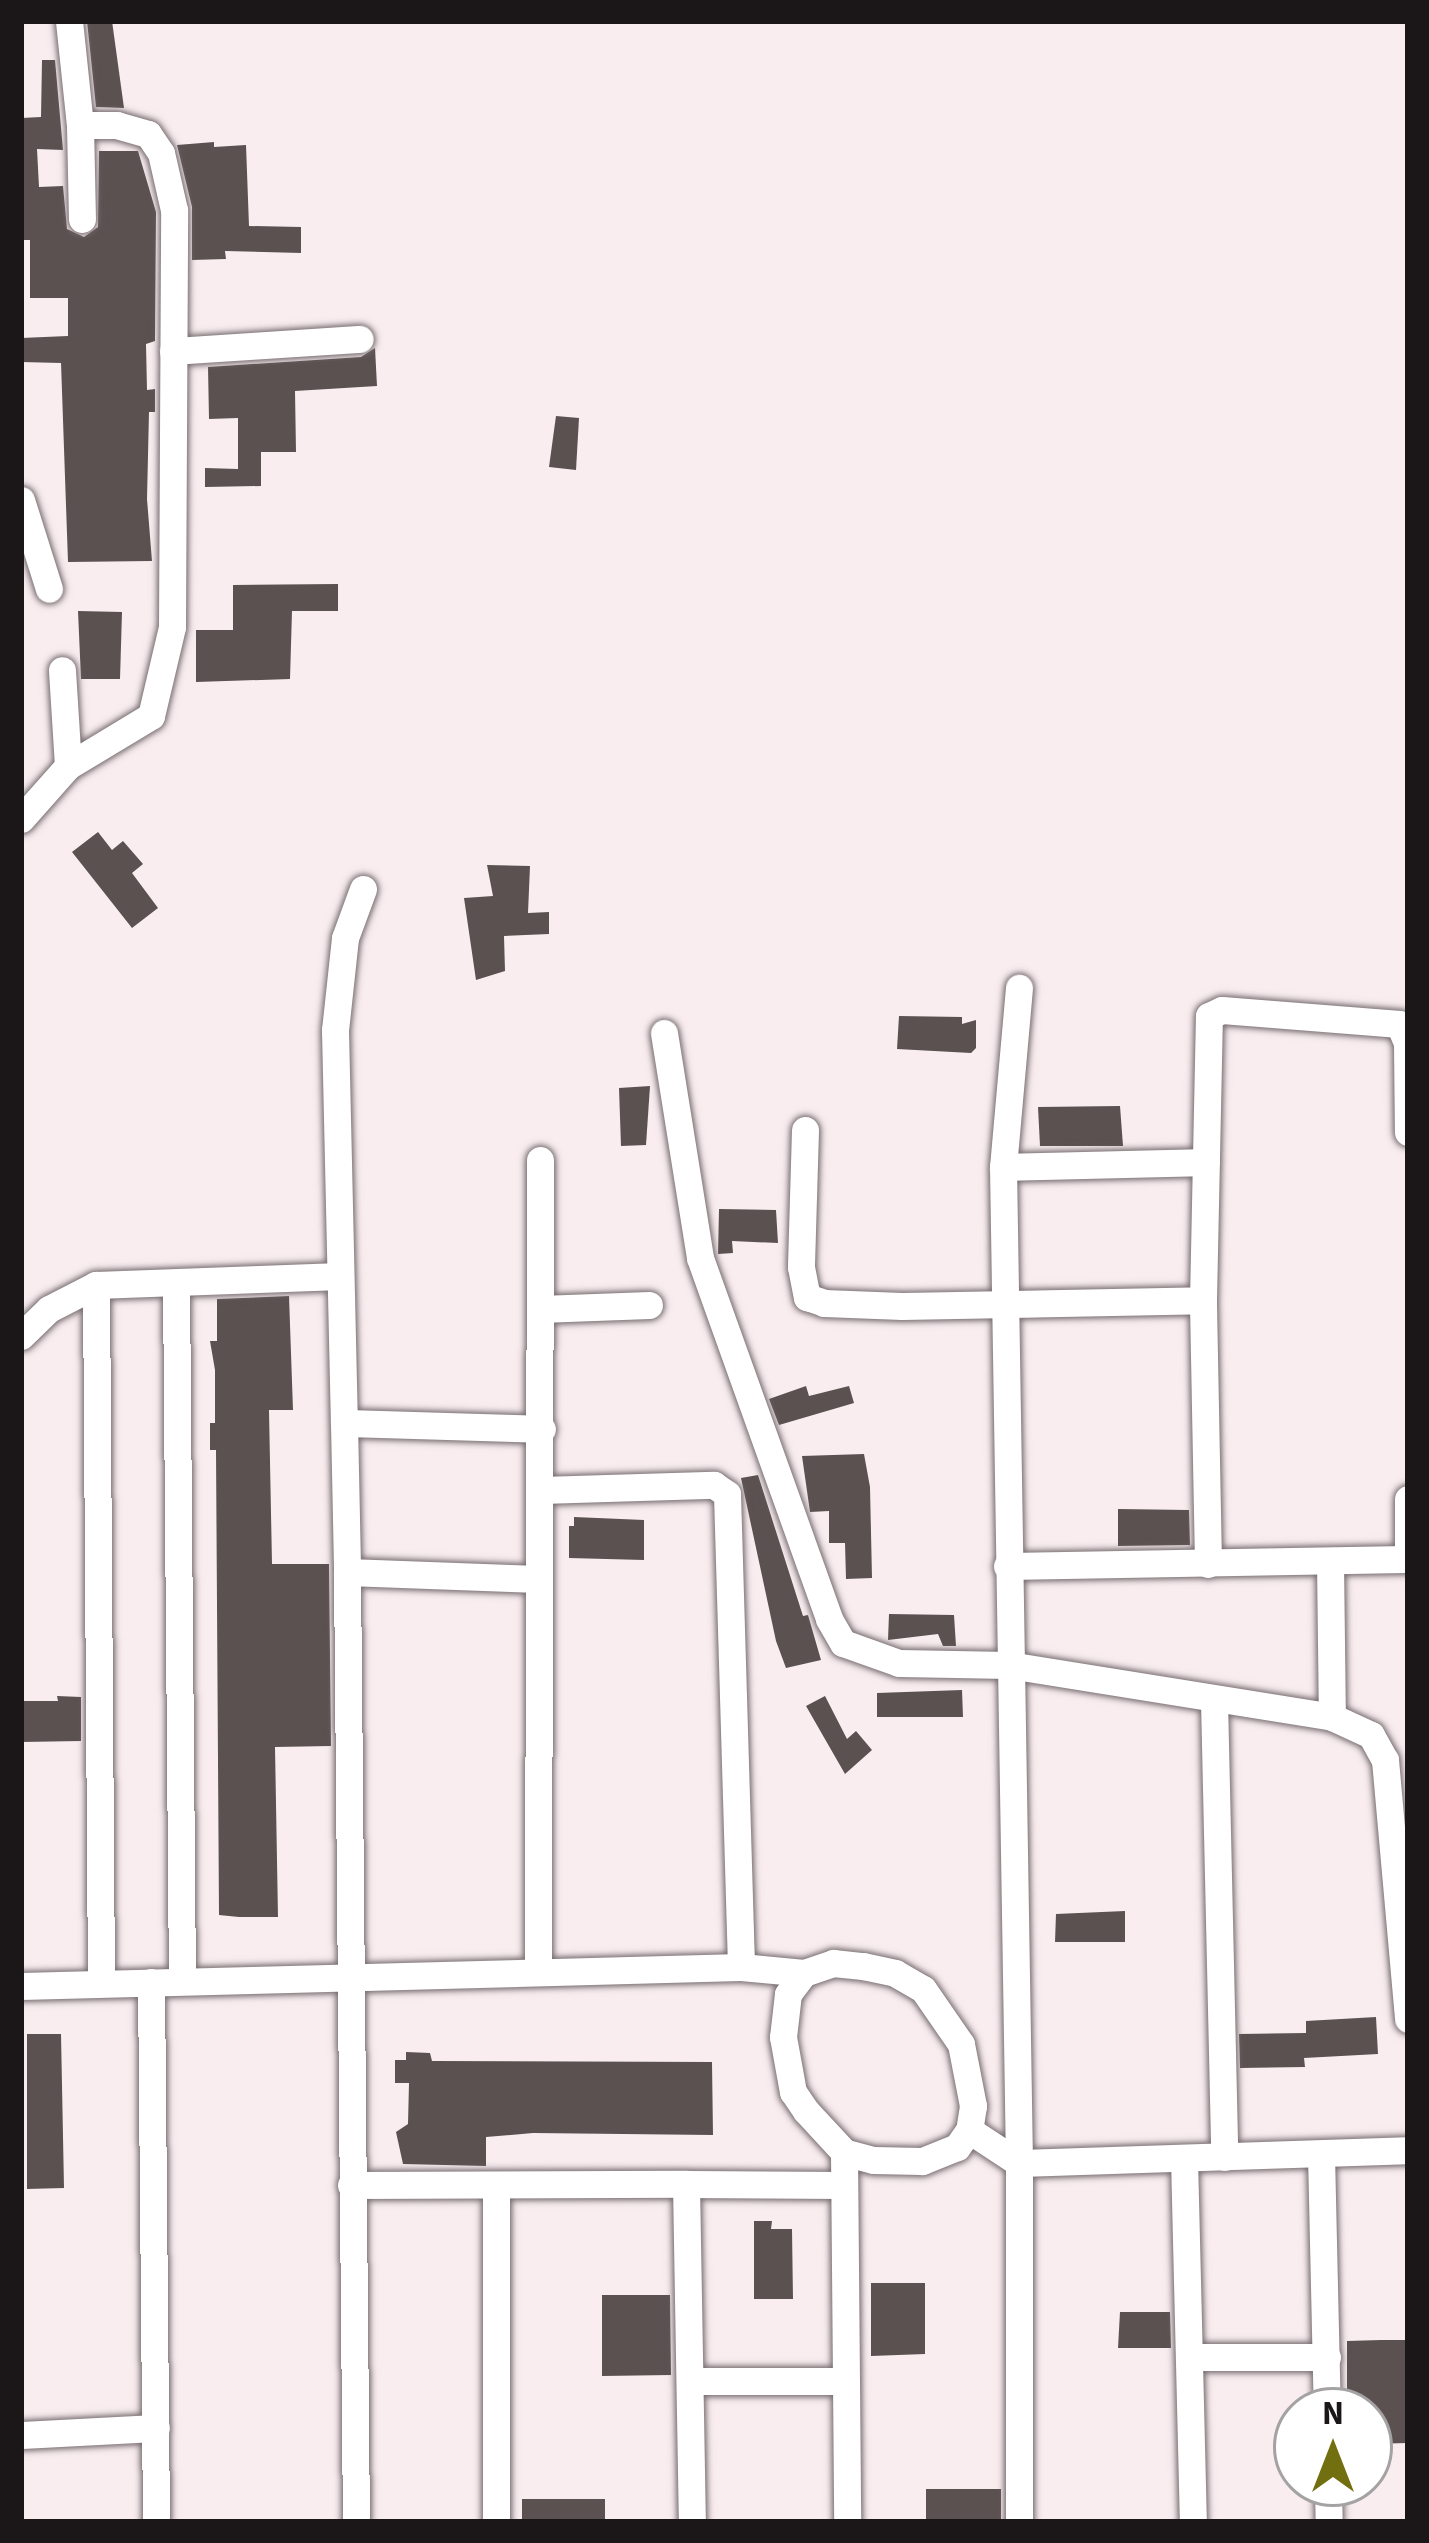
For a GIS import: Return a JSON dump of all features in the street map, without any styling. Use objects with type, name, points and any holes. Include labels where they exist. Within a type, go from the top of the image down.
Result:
[{"type":"street","points":[[69,21],[80,125],[82,219]]},
{"type":"street","points":[[21,818],[68,766],[143,725],[156,704],[172,627],[174,210],[161,153],[138,128],[80,125]]},
{"type":"street","points":[[173,351],[360,339]]},
{"type":"street","points":[[21,500],[49,589]]},
{"type":"street","points":[[62,670],[68,766]]},
{"type":"street","points":[[356,2522],[353,1974],[334,1030],[345,938],[364,890]]},
{"type":"street","points":[[1019,988],[1003,1166],[1019,2162],[1019,2522]]},
{"type":"street","points":[[1208,1564],[1203,1300],[1207,1024],[1213,1012],[1399,1024],[1407,1043],[1408,1132]]},
{"type":"street","points":[[664,1033],[700,1258],[830,1619],[843,1643],[899,1663],[1010,1665],[1332,1718],[1371,1735],[1385,1760],[1408,2019]]},
{"type":"street","points":[[805,1130],[800,1214],[807,1297],[824,1303],[1203,1300]]},
{"type":"street","points":[[538,1972],[540,1160]]},
{"type":"street","points":[[1003,1166],[1206,1162]]},
{"type":"street","points":[[21,1336],[49,1309],[95,1285],[340,1276]]},
{"type":"street","points":[[176,1283],[182,1981]]},
{"type":"street","points":[[95,1285],[101,1983]]},
{"type":"street","points":[[541,1310],[649,1305]]},
{"type":"street","points":[[344,1423],[542,1429]]},
{"type":"street","points":[[541,1490],[714,1485],[727,1494],[741,1967]]},
{"type":"street","points":[[1007,1566],[1407,1559],[1408,1499]]},
{"type":"street","points":[[1330,1561],[1332,1718]]},
{"type":"street","points":[[347,1572],[538,1579]]},
{"type":"street","points":[[1214,1700],[1224,2157]]},
{"type":"street","points":[[21,1986],[741,1967],[804,1973],[833,1963],[863,1966],[895,1973],[923,1989],[961,2044],[973,2106],[969,2130],[957,2146],[922,2162],[897,2165],[844,2152],[793,2092],[783,2037],[788,1994],[804,1973]]},
{"type":"street","points":[[152,1982],[156,2522]]},
{"type":"street","points":[[969,2130],[1019,2162],[1408,2150]]},
{"type":"street","points":[[844,2152],[847,2522]]},
{"type":"street","points":[[1321,2154],[1328,2387]]},
{"type":"street","points":[[1184,2158],[1193,2522]]},
{"type":"street","points":[[686,2184],[692,2522]]},
{"type":"street","points":[[352,2185],[844,2185]]},
{"type":"street","points":[[496,2187],[496,2522]]},
{"type":"street","points":[[1192,2357],[1327,2357]]},
{"type":"street","points":[[692,2381],[845,2381]]},
{"type":"street","points":[[21,2435],[156,2428]]},
{"type":"building","points":[[87,21],[112,21],[124,108],[96,107]]},
{"type":"building","points":[[42,60],[55,60],[63,150],[37,149],[39,187],[63,186],[67,229],[84,237],[98,227],[99,151],[138,151],[156,212],[155,341],[146,344],[147,390],[155,389],[155,412],[149,412],[147,499],[152,561],[68,562],[61,363],[21,362],[21,338],[68,336],[68,298],[30,298],[30,240],[21,240],[21,118],[41,117]]},
{"type":"building","points":[[214,142],[214,147],[246,145],[249,226],[301,227],[301,253],[225,251],[226,259],[192,260],[192,207],[177,145]]},
{"type":"building","points":[[375,348],[377,386],[295,391],[296,452],[261,452],[261,486],[205,487],[205,468],[238,469],[238,418],[209,419],[208,367],[361,357]]},
{"type":"building","points":[[556,416],[579,418],[576,470],[549,467]]},
{"type":"building","points":[[338,584],[338,611],[292,611],[290,679],[196,682],[196,630],[233,630],[233,585]]},
{"type":"building","points":[[78,611],[122,612],[120,679],[81,679]]},
{"type":"building","points":[[98,832],[112,850],[123,841],[143,864],[132,873],[158,908],[132,928],[72,852]]},
{"type":"building","points":[[487,865],[530,866],[528,913],[549,912],[549,934],[504,936],[505,971],[476,980],[464,898],[493,896]]},
{"type":"building","points":[[899,1016],[962,1017],[962,1024],[976,1020],[976,1048],[971,1053],[897,1049]]},
{"type":"building","points":[[650,1086],[646,1145],[621,1146],[619,1088]]},
{"type":"building","points":[[1120,1106],[1123,1146],[1040,1146],[1038,1107]]},
{"type":"building","points":[[719,1209],[776,1210],[778,1243],[732,1241],[733,1253],[718,1254]]},
{"type":"building","points":[[289,1296],[293,1410],[269,1410],[272,1564],[329,1564],[331,1746],[275,1747],[278,1917],[239,1917],[219,1915],[216,1450],[210,1450],[215,1370],[210,1341],[217,1341],[217,1299]]},
{"type":"building","points":[[806,1386],[809,1396],[849,1386],[854,1403],[779,1425],[769,1399]]},
{"type":"building","points":[[864,1454],[870,1487],[872,1578],[846,1579],[845,1543],[829,1543],[829,1511],[810,1512],[802,1456]]},
{"type":"building","points":[[758,1475],[821,1660],[786,1668],[776,1641],[741,1478]]},
{"type":"building","points":[[1118,1509],[1189,1510],[1190,1545],[1118,1546]]},
{"type":"building","points":[[574,1517],[644,1520],[644,1560],[569,1558],[569,1526],[574,1526]]},
{"type":"building","points":[[889,1614],[954,1615],[956,1646],[943,1646],[938,1634],[888,1640]]},
{"type":"building","points":[[962,1690],[963,1717],[877,1717],[877,1693]]},
{"type":"building","points":[[57,1696],[81,1697],[81,1741],[21,1742],[22,1701],[58,1701]]},
{"type":"building","points":[[825,1696],[847,1739],[856,1731],[872,1750],[845,1774],[806,1706]]},
{"type":"building","points":[[1125,1911],[1125,1942],[1055,1942],[1056,1914]]},
{"type":"building","points":[[1376,2017],[1378,2054],[1304,2058],[1305,2067],[1240,2068],[1239,2034],[1306,2033],[1306,2021]]},
{"type":"building","points":[[27,2034],[61,2034],[64,2188],[27,2189]]},
{"type":"building","points":[[406,2052],[430,2053],[432,2061],[712,2062],[713,2135],[486,2137],[486,2166],[403,2164],[396,2132],[408,2124],[409,2083],[395,2083],[395,2060],[406,2060]]},
{"type":"building","points":[[754,2221],[772,2221],[771,2229],[792,2229],[793,2299],[754,2299]]},
{"type":"building","points":[[871,2283],[925,2283],[925,2354],[871,2356]]},
{"type":"building","points":[[602,2295],[670,2295],[671,2375],[602,2376]]},
{"type":"building","points":[[1120,2312],[1170,2312],[1171,2348],[1118,2348]]},
{"type":"building","points":[[1408,2340],[1408,2443],[1393,2443],[1393,2387],[1347,2387],[1347,2341]]},
{"type":"building","points":[[926,2489],[1001,2489],[1001,2522],[926,2522]]},
{"type":"building","points":[[522,2499],[605,2499],[605,2522],[522,2522]]}]
